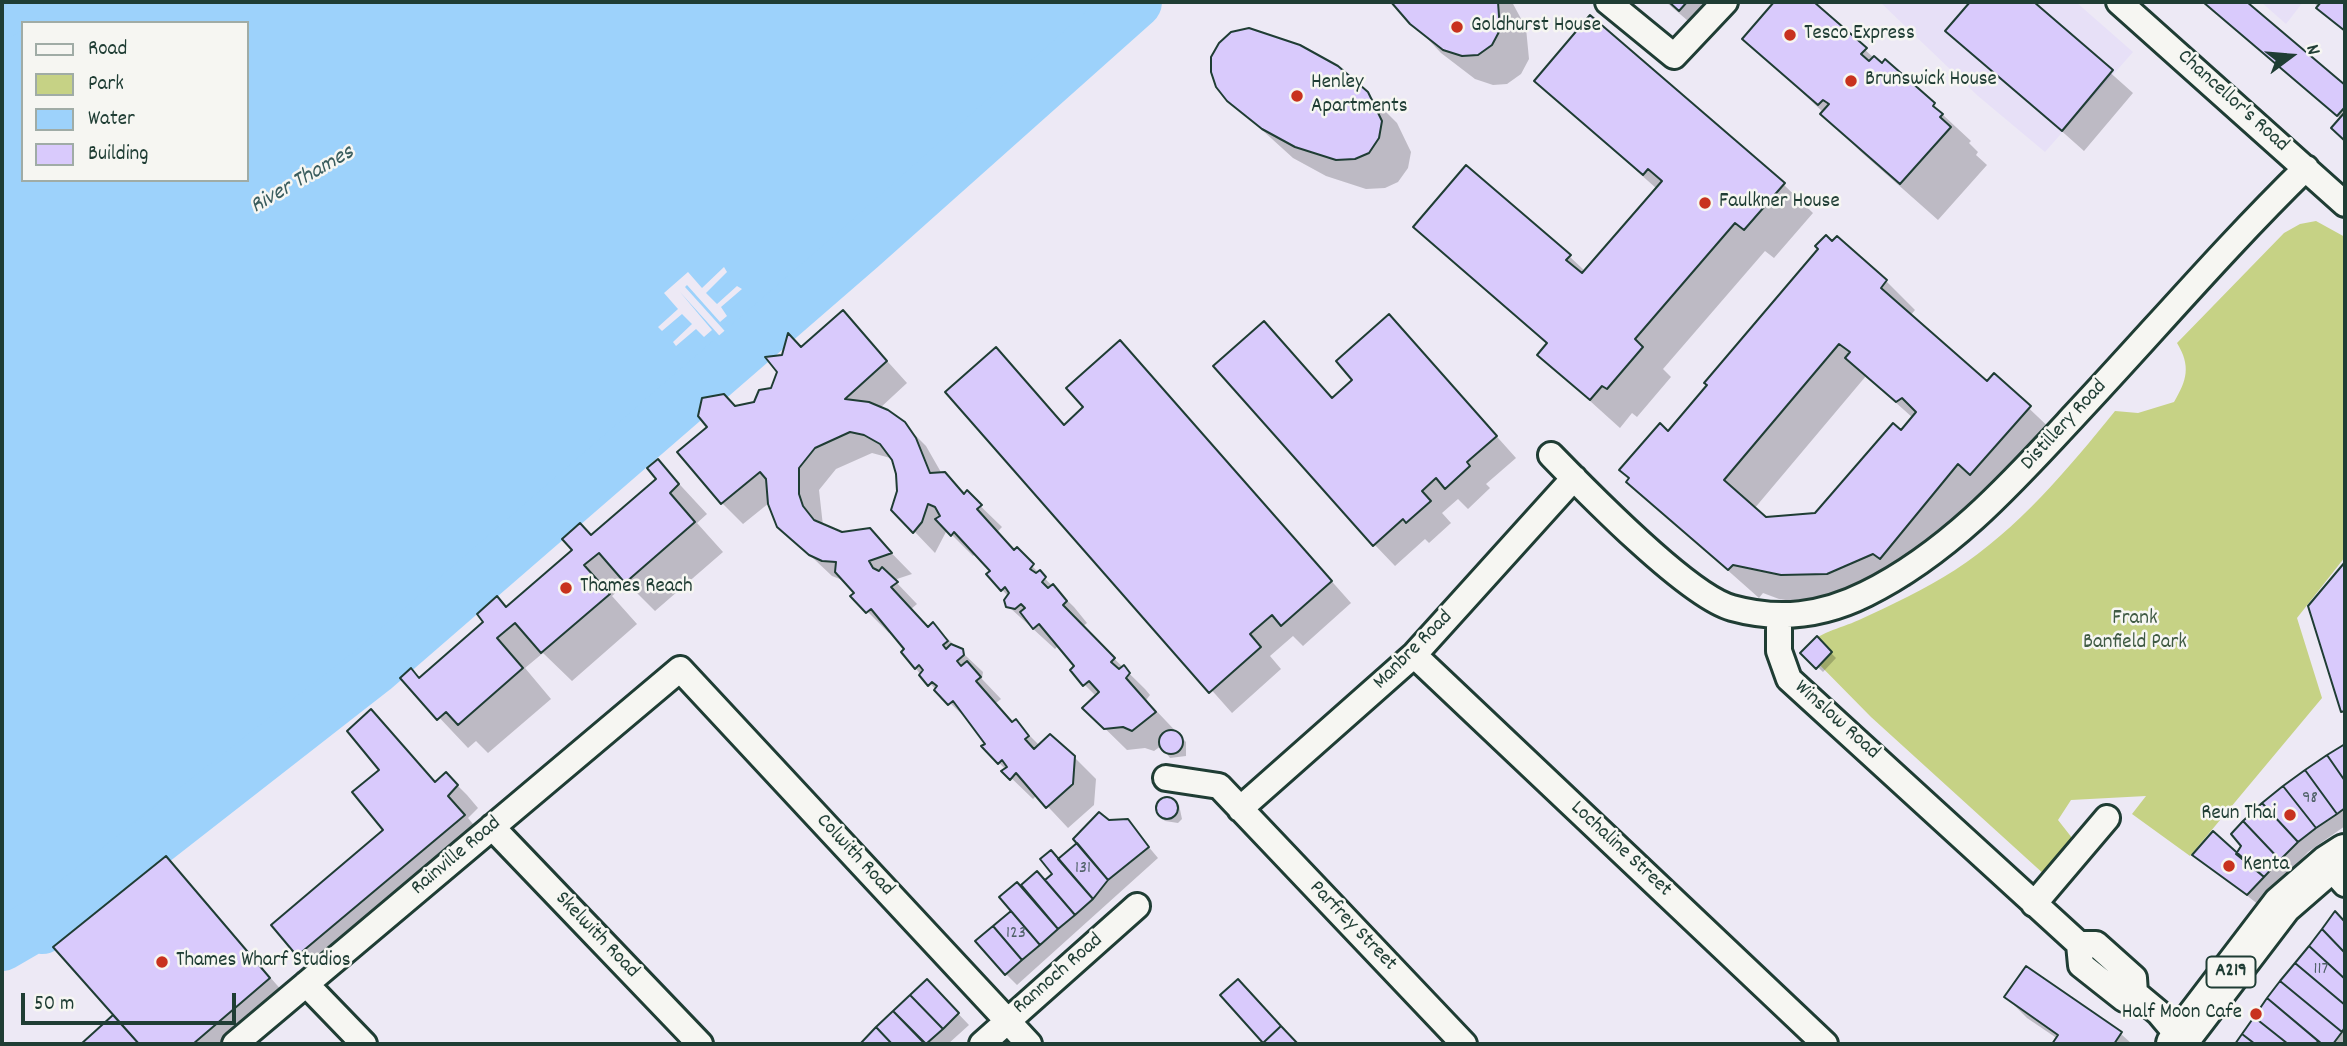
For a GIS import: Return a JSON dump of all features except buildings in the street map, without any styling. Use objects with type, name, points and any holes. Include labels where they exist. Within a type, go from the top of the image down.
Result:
[{"type":"main road","name":"A219","points":[[2180,1042],[2282,905],[2340,868]]},
{"type":"street","points":[[1608,2],[1674,56],[1725,2]]},
{"type":"street","name":"Chancellor's Road","points":[[2119,2],[2345,204]]},
{"type":"street","name":"Distillery Road","points":[[1779,617],[1822,610],[1863,596],[1905,573],[1965,527],[2027,467],[2306,168]]},
{"type":"street","points":[[1550,455],[1682,578],[1708,597],[1730,607],[1779,617]]},
{"type":"street","name":"Manbre Road","points":[[1240,809],[1414,655],[1574,478]]},
{"type":"street","name":"Winslow Road","points":[[1779,617],[1779,651],[1789,679],[2079,944],[2096,944],[2134,978],[2135,993],[2159,1013],[2180,1042]]},
{"type":"street","name":"Lochaline Street","points":[[1414,655],[1825,1044]]},
{"type":"street","name":"Rainville Road","points":[[235,1044],[680,669]]},
{"type":"street","name":"Colwith Road","points":[[680,669],[1028,1044]]},
{"type":"street","name":"Parfrey Street","points":[[1166,778],[1219,786],[1464,1044]]},
{"type":"street","points":[[2034,904],[2107,818]]},
{"type":"street","name":"Skelwith Road","points":[[492,827],[699,1044]]},
{"type":"street","name":"Rannoch Road","points":[[982,1044],[1137,906]]},
{"type":"street","points":[[306,984],[364,1044]]},
{"type":"shaded area","points":[[1880,2],[2076,2],[2133,52],[2045,152],[1978,96]]},
{"type":"shaded area","points":[[2261,2],[2303,2],[2286,24]]},
{"type":"green space","name":"Frank Banfield Park","points":[[2316,221],[2345,237],[2345,557],[2297,618],[2322,698],[2190,856],[2132,814],[2146,796],[2071,800],[2058,820],[2076,843],[2046,876],[1871,717],[1804,649],[1822,635],[1920,590],[1978,554],[2041,497],[2115,411],[2138,413],[2174,402],[2186,373],[2184,359],[2177,343],[2284,233],[2300,224]]},
{"type":"water","name":"River Thames","points":[[18,2],[1136,2],[861,247],[374,669],[42,928],[33,927],[2,945],[2,12]]},
{"type":"pier","points":[[724,267],[727,272],[706,293],[717,304],[737,286],[742,289],[721,307],[727,316],[720,322],[687,285],[685,287],[741,349],[736,354],[680,292],[712,330],[704,337],[696,329],[676,346],[673,342],[692,324],[682,314],[662,331],[658,327],[678,309],[664,293],[688,272],[702,288]]},
{"type":"waterway","points":[[2,12],[18,2]]},
{"type":"waterway","points":[[2,945],[33,927],[42,928],[374,669],[861,247],[1136,2]]},
{"type":"place","name":"Goldhurst House","points":[[1457,27]]},
{"type":"place","name":"Tesco Express","points":[[1790,35]]},
{"type":"place","name":"Brunswick House","points":[[1851,81]]},
{"type":"place","name":"Henley Apartments","points":[[1297,96]]},
{"type":"place","name":"Faulkner House","points":[[1705,203]]},
{"type":"place","name":"Thames Reach","points":[[566,588]]},
{"type":"place","name":"Reun Thai","points":[[2290,815]]},
{"type":"place","name":"Kenta","points":[[2229,866]]},
{"type":"place","name":"Thames Wharf Studios","points":[[162,962]]},
{"type":"place","name":"Half Moon Cafe","points":[[2256,1014]]}]
